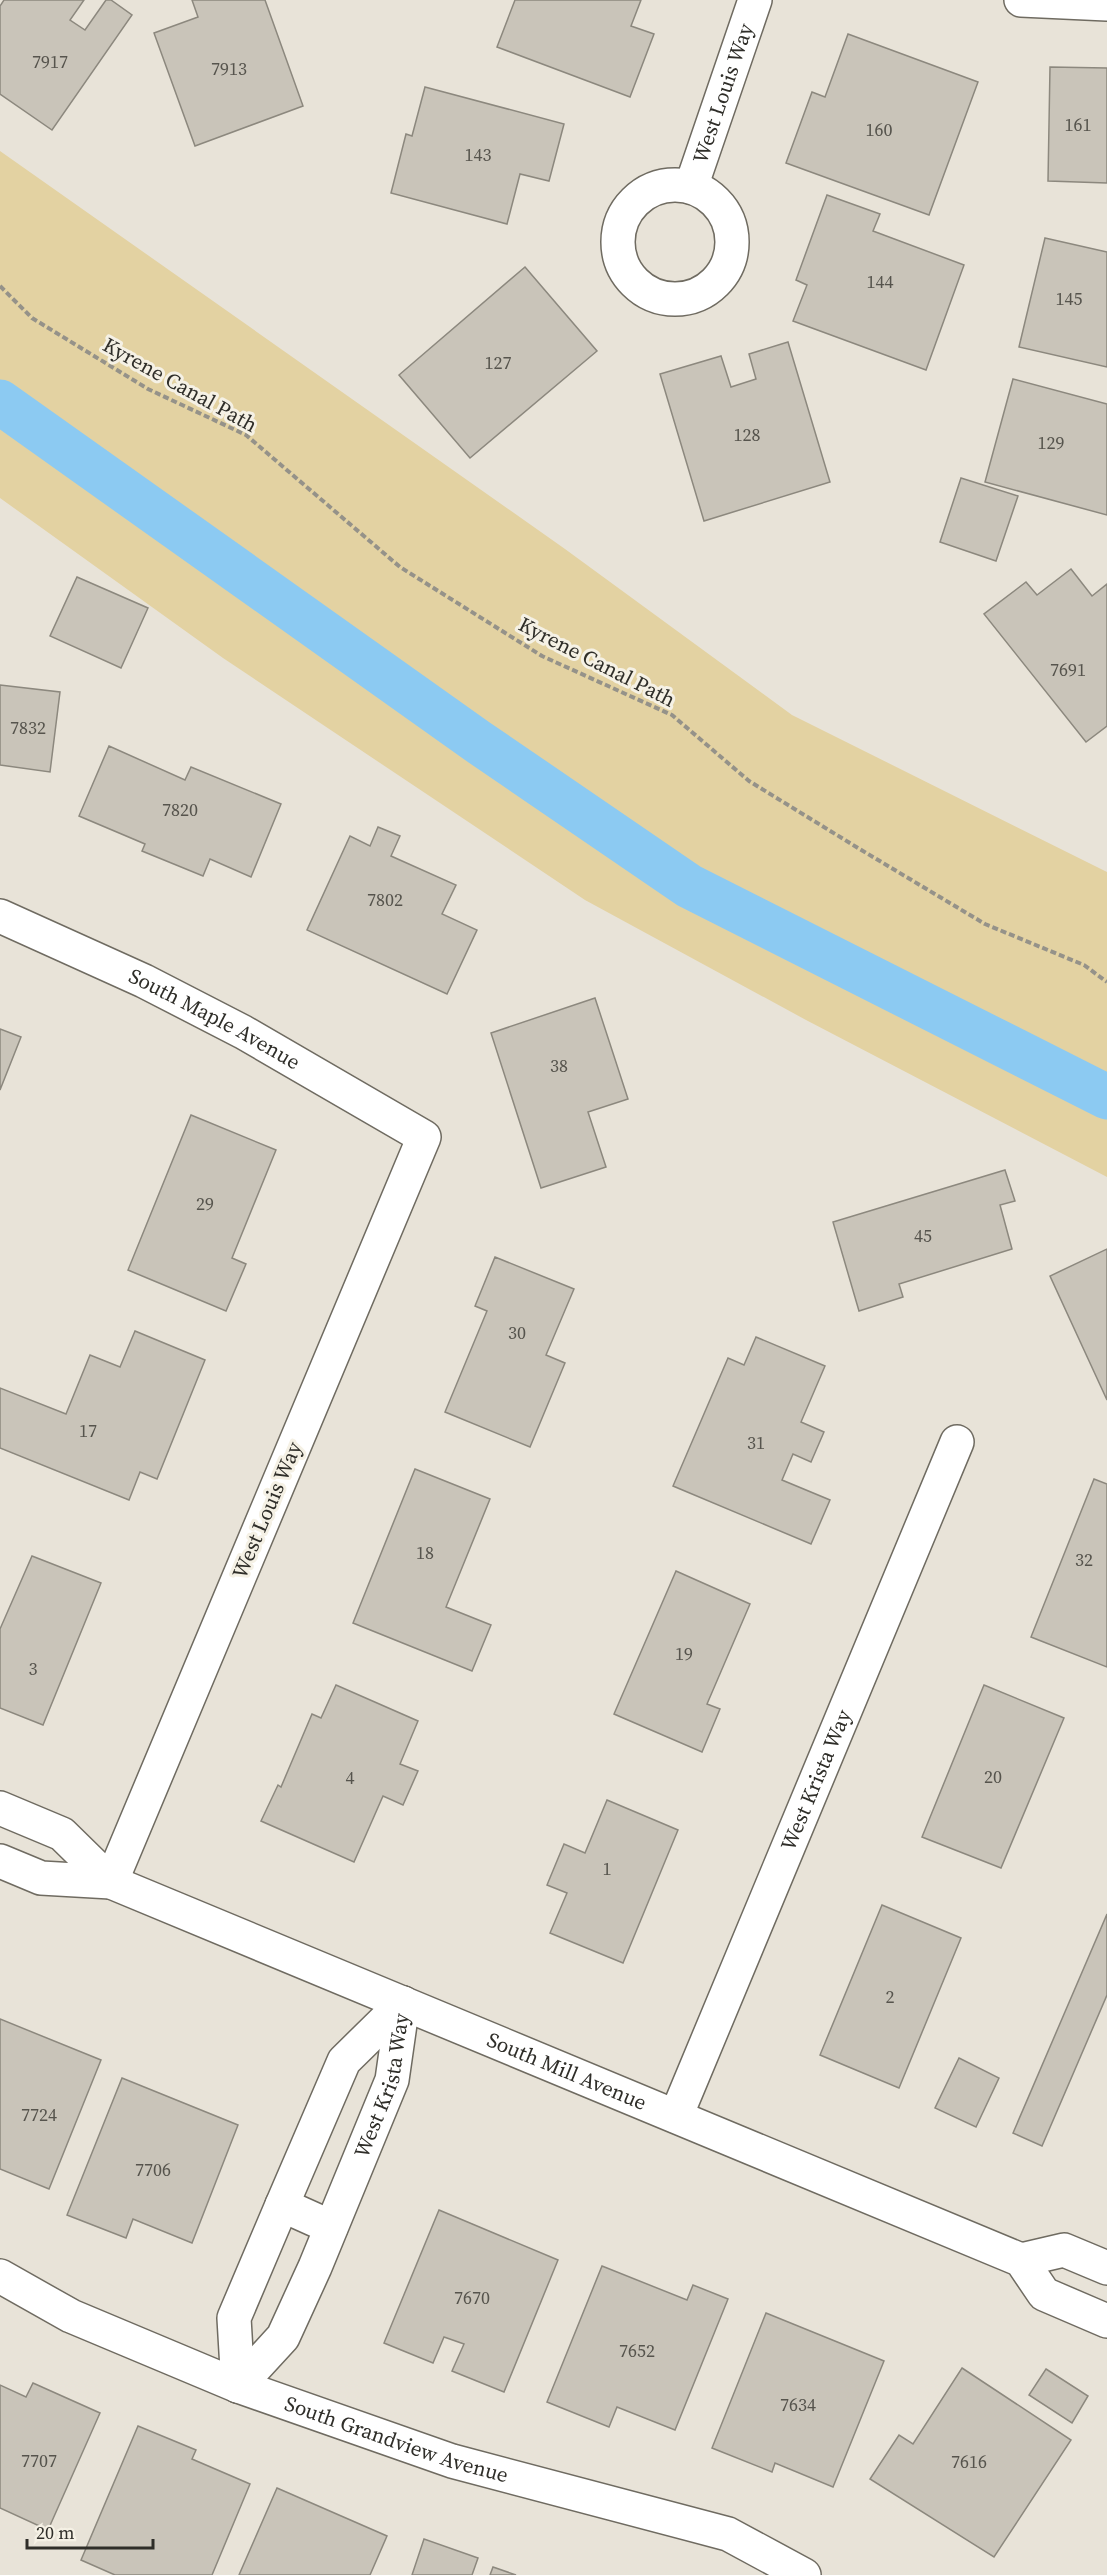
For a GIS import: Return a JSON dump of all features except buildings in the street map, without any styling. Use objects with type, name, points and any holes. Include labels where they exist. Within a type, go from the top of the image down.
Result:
[{"type":"street","name":"West Louis Way","points":[[691,186],[755,0]]},
{"type":"street","points":[[1021,0],[1107,4]]},
{"type":"street","name":"South Maple Avenue","points":[[0,916],[144,981],[243,1032],[424,1137]]},
{"type":"street","name":"West Louis Way","points":[[111,1882],[424,1137]]},
{"type":"street","name":"West Krista Way","points":[[676,2116],[957,1442]]},
{"type":"street","name":"South Mill Avenue","points":[[0,1808],[62,1834],[111,1882]]},
{"type":"street","name":"South Mill Avenue","points":[[0,1861],[41,1878],[111,1882],[1021,2260]]},
{"type":"street","name":"West Krista Way","points":[[238,2386],[234,2318],[344,2061],[403,2003]]},
{"type":"street","name":"West Krista Way","points":[[238,2386],[283,2337],[331,2227],[392,2080],[403,2003]]},
{"type":"street","points":[[282,2205],[331,2227]]},
{"type":"street","points":[[1107,2268],[1064,2250],[1021,2260],[1044,2294],[1107,2321]]},
{"type":"street","name":"South Grandview Avenue","points":[[0,2276],[71,2316],[238,2386],[452,2461],[728,2534],[804,2575]]},
{"type":"path","name":"Kyrene Canal Path","points":[[0,286],[32,318],[148,389],[246,435],[400,567],[542,656],[672,715],[749,781],[986,924],[1084,965],[1107,982]]},
{"type":"shaded area","points":[[0,151],[565,549],[792,715],[1107,872],[1107,1177],[806,1020],[585,900],[223,658],[0,498]]},
{"type":"waterway","points":[[0,402],[477,741],[689,886],[1107,1097]]}]
